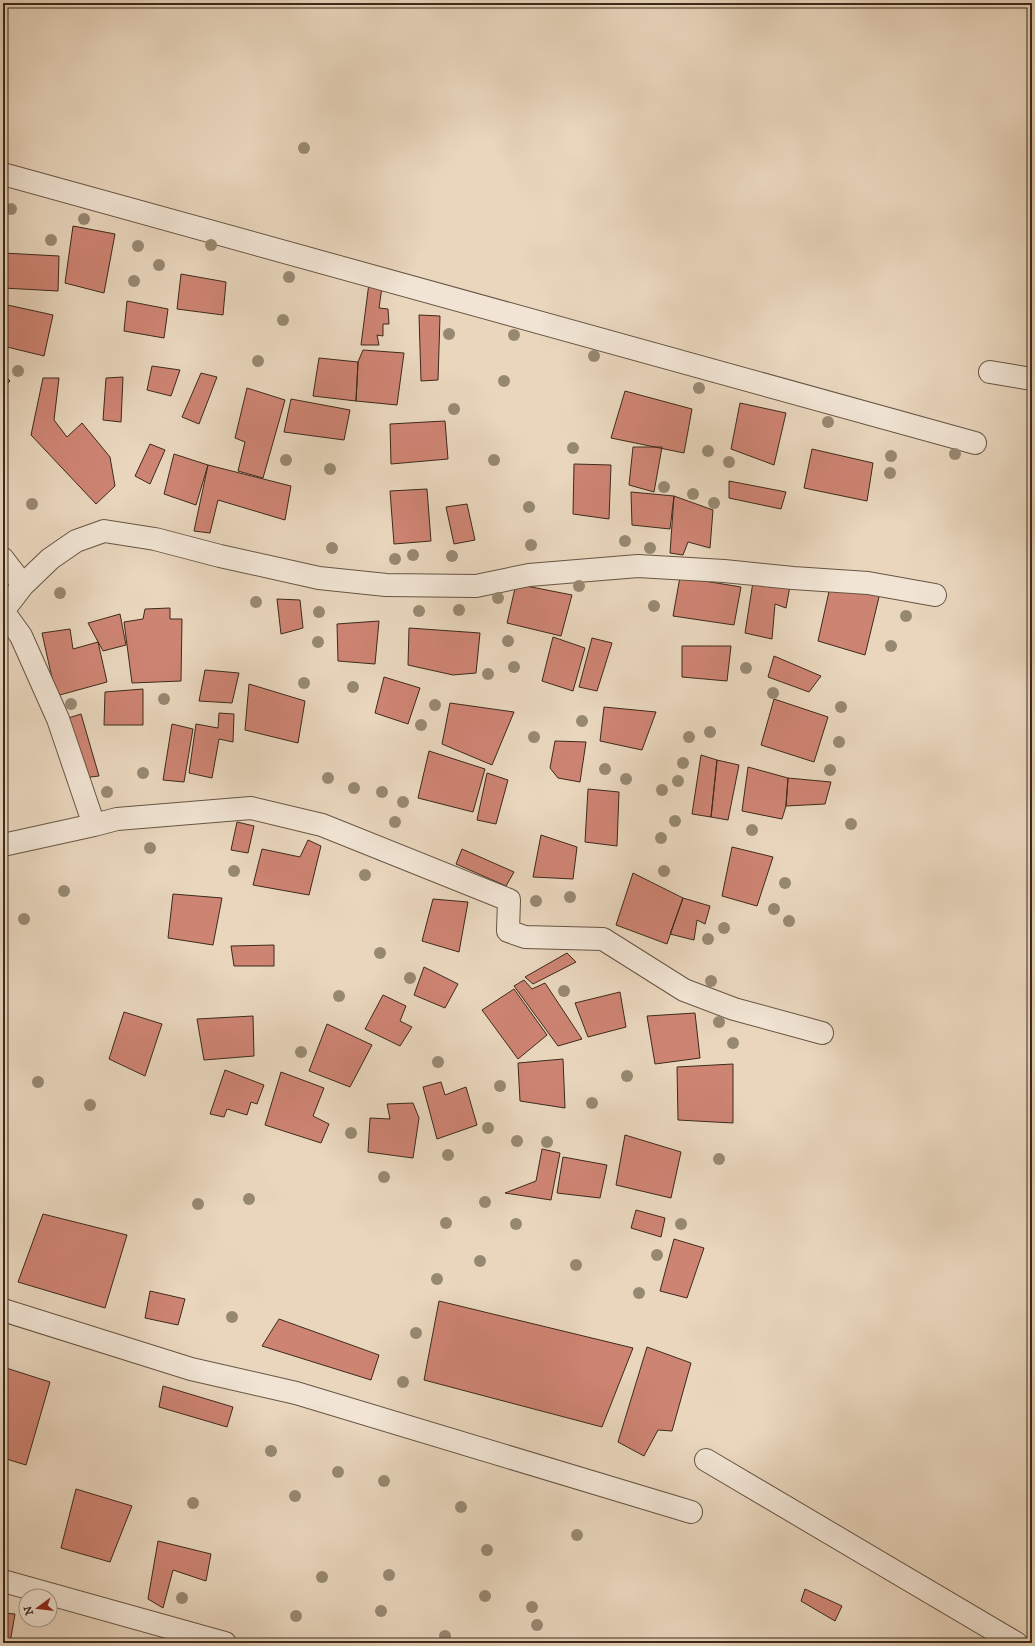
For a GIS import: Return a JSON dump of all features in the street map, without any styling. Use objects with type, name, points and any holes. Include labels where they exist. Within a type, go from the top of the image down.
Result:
[{"type":"street","points":[[3,174],[975,443]]},
{"type":"street","points":[[990,372],[1032,379]]},
{"type":"street","points":[[94,825],[58,719],[21,636],[3,611],[23,585],[50,559],[76,540],[104,531],[155,539],[220,556],[319,578],[386,585],[476,586],[529,575],[638,566],[724,571],[793,578],[868,583],[935,595]]},
{"type":"street","points":[[3,559],[23,585]]},
{"type":"street","points":[[3,845],[116,819],[251,808],[322,825],[509,900],[508,931],[525,937],[603,939],[684,990],[734,1009],[822,1033]]},
{"type":"street","points":[[3,1310],[191,1368],[296,1393],[691,1512]]},
{"type":"street","points":[[706,1460],[1016,1643]]},
{"type":"street","points":[[3,1581],[225,1643]]},
{"type":"building","points":[[73,226],[115,234],[104,293],[65,283]]},
{"type":"building","points":[[3,253],[59,256],[58,291],[3,288]]},
{"type":"building","points":[[181,274],[226,282],[223,315],[177,309]]},
{"type":"building","points":[[369,283],[382,287],[379,308],[388,309],[389,324],[383,324],[383,336],[377,335],[379,345],[361,345]]},
{"type":"building","points":[[127,301],[168,309],[164,338],[124,331]]},
{"type":"building","points":[[3,304],[53,315],[44,356],[3,346]]},
{"type":"building","points":[[419,315],[440,316],[438,380],[421,381]]},
{"type":"building","points":[[363,350],[404,353],[397,405],[356,401],[358,362]]},
{"type":"building","points":[[319,358],[358,362],[356,401],[313,396]]},
{"type":"building","points":[[152,366],[180,370],[171,396],[147,390]]},
{"type":"building","points":[[3,373],[10,381],[3,388]]},
{"type":"building","points":[[201,373],[217,377],[199,424],[182,417]]},
{"type":"building","points":[[123,377],[121,422],[103,420],[106,378]]},
{"type":"building","points":[[43,378],[59,378],[54,420],[67,437],[82,423],[110,457],[115,486],[96,504],[31,435]]},
{"type":"building","points":[[247,388],[285,400],[263,478],[238,471],[245,442],[235,438]]},
{"type":"building","points":[[625,391],[692,409],[684,453],[611,438]]},
{"type":"building","points":[[291,399],[350,410],[344,440],[284,432]]},
{"type":"building","points":[[740,403],[786,413],[774,465],[731,449]]},
{"type":"building","points":[[445,421],[448,459],[391,464],[390,424]]},
{"type":"building","points":[[150,444],[165,450],[150,484],[135,476]]},
{"type":"building","points":[[633,447],[662,447],[654,492],[629,485]]},
{"type":"building","points":[[812,449],[873,463],[867,501],[804,488]]},
{"type":"building","points":[[174,454],[208,465],[196,505],[164,494]]},
{"type":"building","points":[[574,464],[611,465],[609,519],[573,514]]},
{"type":"building","points":[[208,465],[291,486],[285,520],[218,500],[210,533],[194,531]]},
{"type":"building","points":[[729,481],[786,492],[781,509],[729,498]]},
{"type":"building","points":[[427,489],[431,541],[394,544],[390,491]]},
{"type":"building","points":[[631,492],[674,496],[670,529],[632,525]]},
{"type":"building","points":[[674,496],[713,510],[710,548],[688,542],[683,555],[670,553]]},
{"type":"building","points":[[467,504],[475,540],[454,544],[446,507]]},
{"type":"building","points":[[680,577],[741,587],[734,625],[673,616]]},
{"type":"building","points":[[753,582],[790,586],[786,608],[775,604],[772,639],[745,633]]},
{"type":"building","points":[[516,584],[572,595],[561,636],[507,623]]},
{"type":"building","points":[[830,587],[880,593],[865,655],[818,641]]},
{"type":"building","points":[[277,599],[300,600],[303,628],[281,634]]},
{"type":"building","points":[[170,608],[170,619],[182,619],[181,681],[132,683],[124,622],[143,619],[145,609]]},
{"type":"building","points":[[120,614],[126,645],[103,651],[88,623]]},
{"type":"building","points":[[379,621],[375,664],[338,661],[337,624]]},
{"type":"building","points":[[409,628],[480,633],[476,673],[453,675],[408,665]]},
{"type":"building","points":[[70,629],[73,649],[98,642],[107,682],[56,696],[42,633]]},
{"type":"building","points":[[553,637],[585,648],[573,691],[542,681]]},
{"type":"building","points":[[592,638],[612,643],[597,691],[579,687]]},
{"type":"building","points":[[682,646],[731,646],[727,681],[682,677]]},
{"type":"building","points":[[774,656],[821,676],[809,692],[768,677]]},
{"type":"building","points":[[205,670],[239,673],[232,703],[199,701]]},
{"type":"building","points":[[384,677],[420,688],[408,724],[375,713]]},
{"type":"building","points":[[249,684],[305,701],[298,743],[245,730]]},
{"type":"building","points":[[143,689],[143,725],[104,725],[105,692]]},
{"type":"building","points":[[774,699],[828,717],[814,762],[761,745]]},
{"type":"building","points":[[450,703],[514,712],[492,765],[442,744]]},
{"type":"building","points":[[604,707],[656,712],[642,750],[600,741]]},
{"type":"building","points":[[219,713],[234,714],[233,742],[219,739],[212,778],[189,773],[196,724],[218,728]]},
{"type":"building","points":[[81,714],[99,776],[83,778],[65,719]]},
{"type":"building","points":[[172,724],[193,729],[184,782],[163,780]]},
{"type":"building","points":[[555,741],[586,742],[580,782],[558,778],[550,768]]},
{"type":"building","points":[[429,751],[485,769],[473,812],[418,798]]},
{"type":"building","points":[[701,755],[717,760],[711,817],[692,814]]},
{"type":"building","points":[[717,760],[739,765],[728,820],[711,817]]},
{"type":"building","points":[[748,767],[788,778],[786,806],[782,819],[742,811]]},
{"type":"building","points":[[487,773],[508,780],[496,824],[477,820]]},
{"type":"building","points":[[788,778],[831,782],[825,804],[786,806]]},
{"type":"building","points":[[588,789],[619,792],[617,846],[585,842]]},
{"type":"building","points":[[237,822],[254,826],[248,853],[231,850]]},
{"type":"building","points":[[541,835],[577,847],[573,879],[533,877]]},
{"type":"building","points":[[308,840],[321,846],[309,895],[253,885],[262,849],[300,857]]},
{"type":"building","points":[[732,847],[773,857],[757,906],[722,896]]},
{"type":"building","points":[[462,849],[514,872],[506,886],[456,864]]},
{"type":"building","points":[[633,873],[683,898],[667,944],[616,925]]},
{"type":"building","points":[[173,894],[222,898],[213,945],[168,938]]},
{"type":"building","points":[[683,898],[710,906],[705,924],[697,920],[694,940],[670,934]]},
{"type":"building","points":[[433,899],[468,902],[459,952],[422,941]]},
{"type":"building","points":[[274,945],[274,966],[234,966],[231,946]]},
{"type":"building","points":[[567,953],[576,962],[533,984],[525,977]]},
{"type":"building","points":[[424,967],[458,984],[445,1008],[414,995]]},
{"type":"building","points":[[524,980],[532,989],[545,983],[582,1039],[558,1046],[514,986]]},
{"type":"building","points":[[514,989],[547,1035],[518,1059],[482,1010]]},
{"type":"building","points":[[620,992],[626,1027],[588,1037],[575,1003]]},
{"type":"building","points":[[383,995],[406,1006],[400,1021],[412,1027],[400,1046],[365,1029]]},
{"type":"building","points":[[124,1012],[162,1024],[145,1076],[109,1059]]},
{"type":"building","points":[[695,1013],[700,1058],[655,1064],[647,1016]]},
{"type":"building","points":[[253,1016],[254,1056],[204,1060],[197,1019]]},
{"type":"building","points":[[327,1024],[372,1045],[350,1087],[309,1071]]},
{"type":"building","points":[[563,1059],[565,1108],[520,1101],[518,1063]]},
{"type":"building","points":[[733,1064],[733,1123],[678,1120],[677,1067]]},
{"type":"building","points":[[225,1070],[264,1085],[257,1104],[251,1102],[247,1115],[227,1109],[224,1117],[210,1114]]},
{"type":"building","points":[[281,1072],[324,1088],[313,1116],[329,1124],[321,1143],[265,1125]]},
{"type":"building","points":[[441,1082],[445,1095],[466,1087],[477,1125],[437,1139],[423,1087]]},
{"type":"building","points":[[413,1103],[419,1118],[413,1158],[368,1152],[370,1118],[390,1119],[387,1104]]},
{"type":"building","points":[[625,1135],[681,1152],[671,1198],[616,1185]]},
{"type":"building","points":[[542,1149],[560,1153],[551,1200],[505,1193],[536,1181]]},
{"type":"building","points":[[563,1157],[607,1165],[600,1198],[557,1193]]},
{"type":"building","points":[[636,1210],[665,1218],[661,1237],[631,1228]]},
{"type":"building","points":[[43,1214],[127,1235],[105,1308],[18,1282]]},
{"type":"building","points":[[674,1239],[704,1248],[687,1298],[660,1291]]},
{"type":"building","points":[[150,1291],[185,1299],[178,1325],[145,1318]]},
{"type":"building","points":[[439,1301],[633,1348],[602,1427],[424,1380]]},
{"type":"building","points":[[279,1319],[379,1355],[371,1380],[262,1346]]},
{"type":"building","points":[[647,1347],[691,1363],[672,1431],[658,1430],[644,1456],[618,1442]]},
{"type":"building","points":[[3,1367],[50,1382],[26,1465],[3,1458]]},
{"type":"building","points":[[163,1386],[233,1407],[227,1427],[159,1407]]},
{"type":"building","points":[[76,1489],[132,1506],[110,1562],[61,1548]]},
{"type":"building","points":[[158,1541],[211,1554],[206,1581],[173,1570],[163,1608],[148,1599]]},
{"type":"building","points":[[805,1589],[842,1606],[835,1621],[801,1601]]},
{"type":"building","points":[[3,1613],[15,1614],[10,1643],[3,1643]]}]
